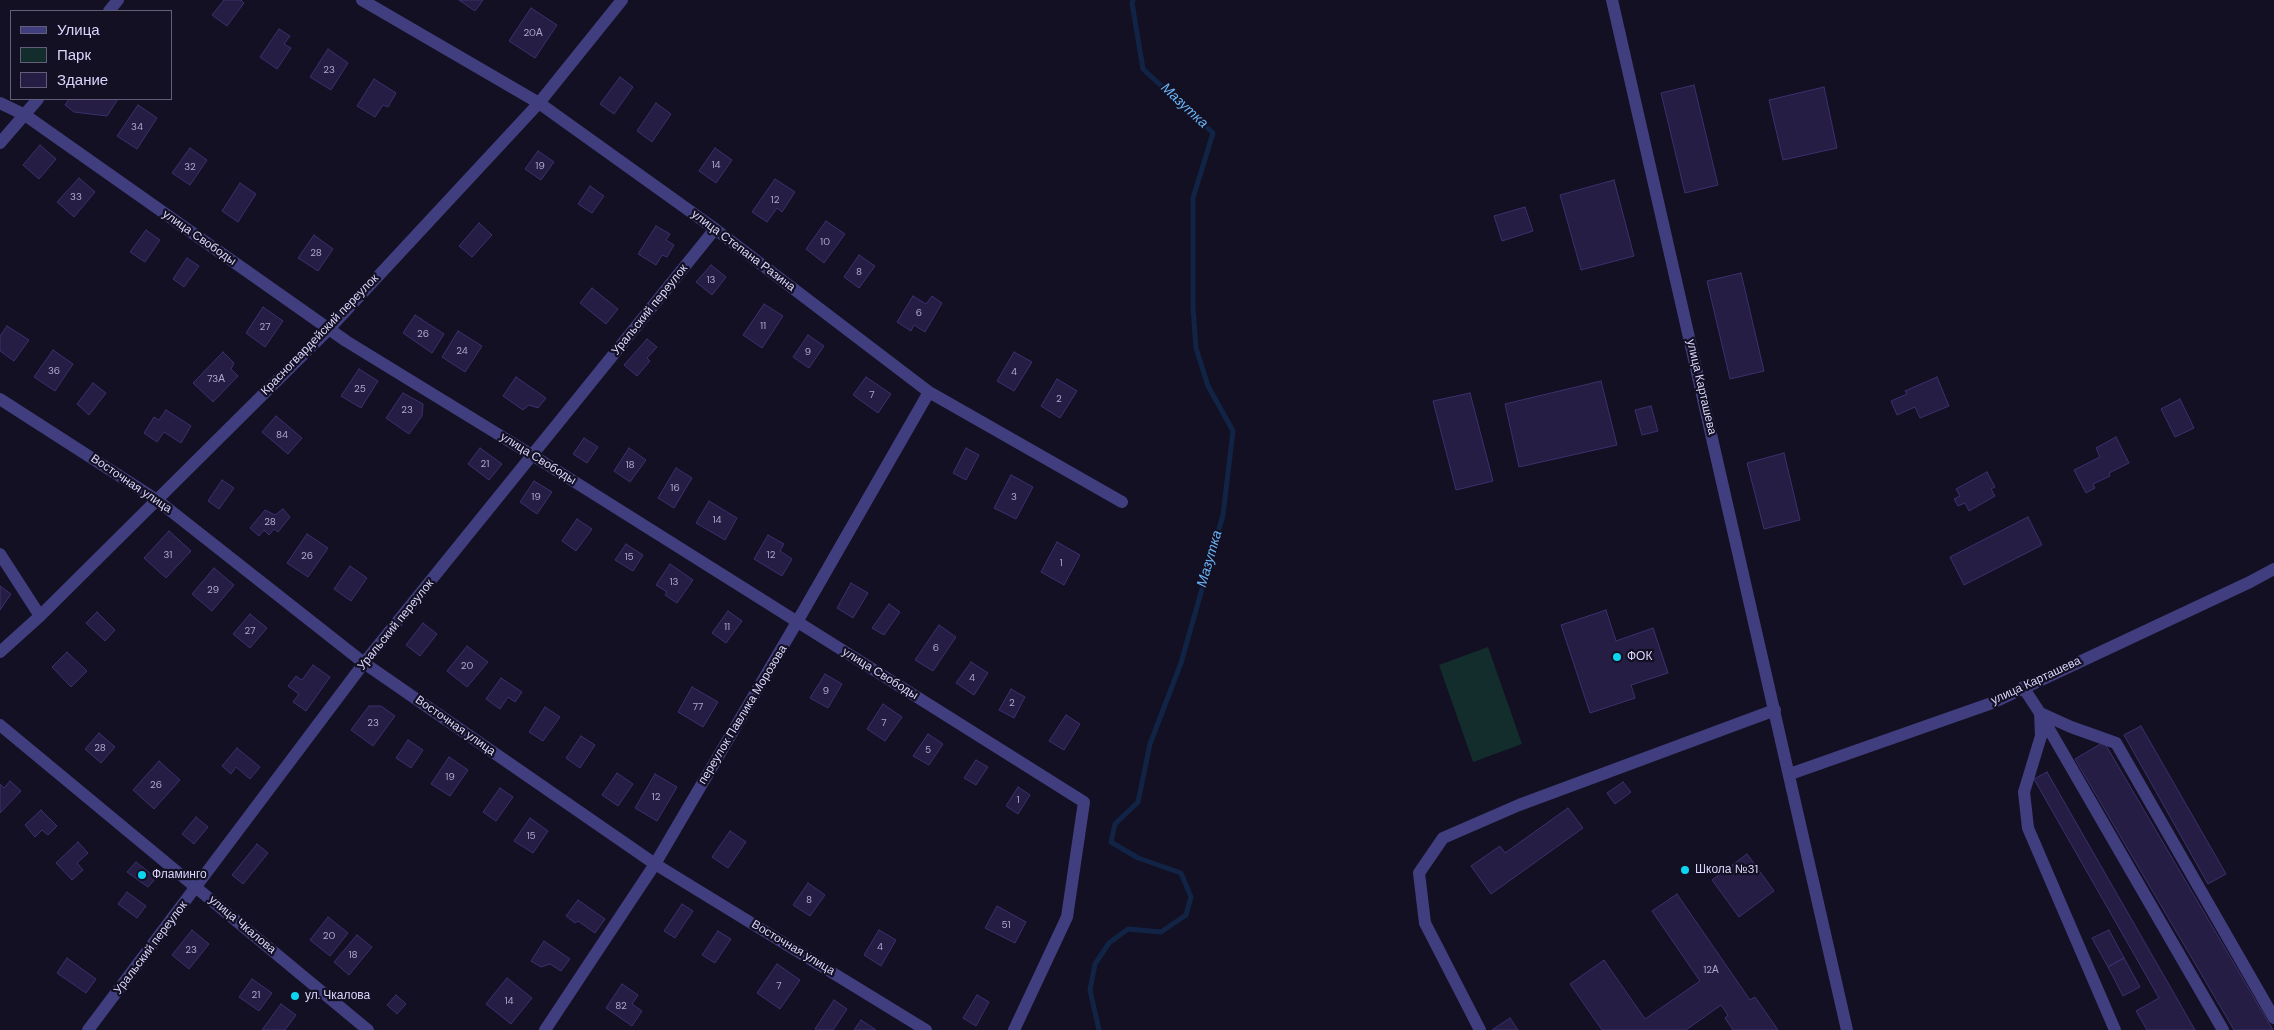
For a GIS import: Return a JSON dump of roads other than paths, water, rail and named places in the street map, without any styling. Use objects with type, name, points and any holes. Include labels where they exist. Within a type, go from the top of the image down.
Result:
[{"type":"street","points":[[110,10],[118,0]]},
{"type":"street","name":"улица Степана Разина","points":[[362,0],[539,103],[715,229],[929,392],[1122,502]]},
{"type":"street","name":"Красногвардейский переулок","points":[[0,652],[40,616],[329,329],[539,103],[622,0]]},
{"type":"street","name":"улица Карташева","points":[[1612,0],[1847,1030]]},
{"type":"street","points":[[0,143],[37,100]]},
{"type":"street","name":"улица Свободы","points":[[0,103],[25,115],[329,329],[1084,802],[1067,917],[1014,1030]]},
{"type":"street","name":"Уральский переулок","points":[[88,1030],[198,887],[364,663],[715,229]]},
{"type":"street","name":"переулок Павлика Морозова","points":[[545,1030],[655,864],[929,392]]},
{"type":"street","name":"Восточная улица","points":[[0,399],[157,500],[364,663],[655,864],[926,1030]]},
{"type":"street","points":[[0,554],[40,616]]},
{"type":"street","name":"улица Карташева","points":[[1790,774],[1992,703],[2274,569]]},
{"type":"street","points":[[2023,687],[2040,713],[2051,736],[2223,1030]]},
{"type":"street","points":[[1480,1030],[1425,923],[1419,873],[1443,838],[1519,805],[1775,710]]},
{"type":"street","points":[[2040,713],[2071,727],[2116,743],[2274,1018]]},
{"type":"street","points":[[2040,713],[2041,736],[2024,792],[2028,828],[2115,1030]]},
{"type":"street","name":"улица Чкалова","points":[[0,724],[368,1030]]},
{"type":"waterway","name":"Мазутка","points":[[1099,1030],[1090,990],[1095,964],[1109,943],[1128,929],[1161,932],[1186,915],[1191,897],[1181,873],[1138,858],[1111,842],[1115,824],[1138,802],[1150,744],[1181,663],[1223,515],[1233,431],[1208,386],[1196,348],[1193,307],[1193,198],[1213,133],[1143,69],[1133,0]]},
{"type":"place","name":"ФОК","points":[[1617,657]]},
{"type":"place","name":"Школа №31","points":[[1685,870]]},
{"type":"place","name":"Фламинго","points":[[142,875]]},
{"type":"place","name":"ул. Чкалова","points":[[295,996]]}]
